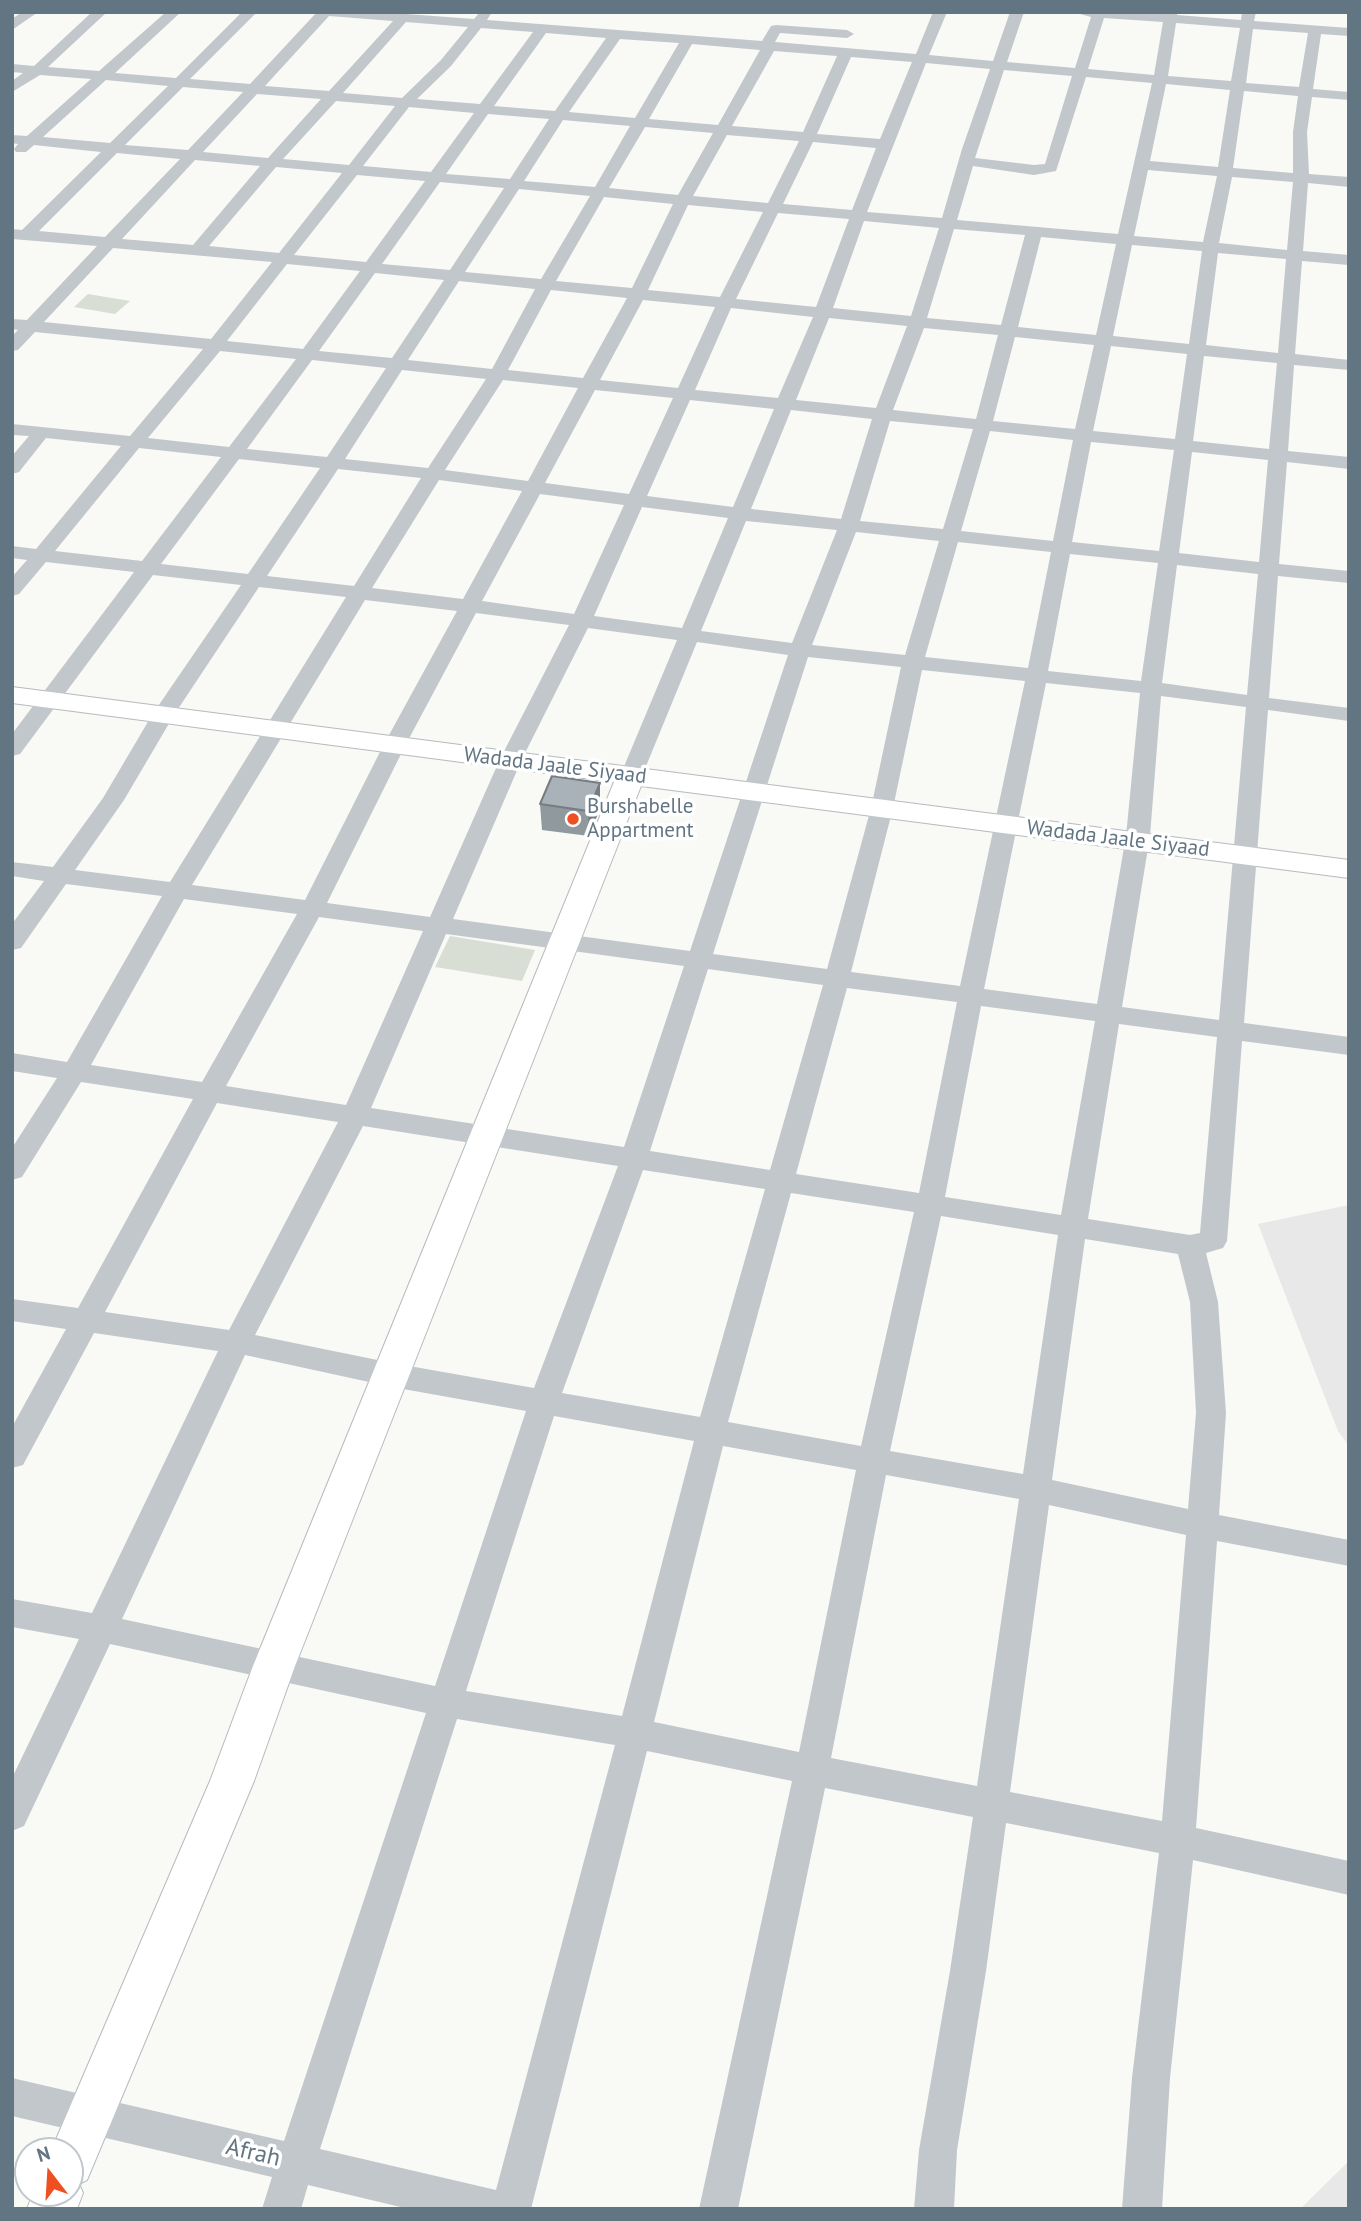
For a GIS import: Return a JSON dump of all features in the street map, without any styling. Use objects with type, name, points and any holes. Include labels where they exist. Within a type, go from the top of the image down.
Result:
[{"type":"main road","name":"Wadada Jaale Siyaad","points":[[12,695],[1349,869]]},
{"type":"main road","points":[[80,2137],[232,1781],[274,1666],[631,776]]},
{"type":"street","points":[[12,26],[31,12]]},
{"type":"street","points":[[12,88],[37,70],[100,12]]},
{"type":"street","points":[[12,158],[174,12]]},
{"type":"street","points":[[19,235],[113,149],[250,12]]},
{"type":"street","points":[[12,346],[21,325],[111,242],[194,156],[325,12],[403,18],[482,18],[619,35],[846,52],[923,47],[999,66],[1349,96]]},
{"type":"street","points":[[631,776],[823,312],[885,144],[923,47],[940,12]]},
{"type":"street","points":[[281,2209],[544,1401],[634,1158],[800,650],[849,524],[882,416],[917,323],[946,224],[1017,12]]},
{"type":"street","points":[[1080,12],[1248,18],[1314,24],[1349,32]]},
{"type":"street","points":[[967,161],[1034,170],[1051,168],[1099,13]]},
{"type":"street","points":[[718,2209],[812,1770],[873,1461],[930,1203],[1004,824],[1026,732],[1083,434],[1160,79],[1170,15]]},
{"type":"street","points":[[197,250],[330,97],[403,18]]},
{"type":"street","points":[[12,590],[216,344],[405,103],[446,62],[482,18]]},
{"type":"street","points":[[934,2209],[938,2150],[968,1971],[1073,1226],[1137,842],[1151,688],[1210,248],[1225,172],[1248,18]]},
{"type":"street","points":[[12,942],[57,875],[113,800],[163,715],[399,363],[453,275],[515,186],[558,117],[633,20]]},
{"type":"street","points":[[12,749],[149,570],[437,178],[485,111],[538,23]]},
{"type":"street","points":[[12,1062],[1190,1245],[1213,1241],[1301,177],[1300,132],[1308,93],[1314,24]]},
{"type":"street","points":[[12,1456],[208,1093],[312,909],[394,746],[535,488],[587,384],[637,295],[683,200],[776,29],[866,36]]},
{"type":"street","points":[[12,1170],[74,1072],[177,891],[274,731],[498,374],[545,286],[688,40]]},
{"type":"street","points":[[12,1815],[237,1342],[355,1115],[511,760],[581,622],[725,303],[808,138],[846,52]]},
{"type":"street","points":[[12,68],[885,144]]},
{"type":"street","points":[[12,139],[1349,260]]},
{"type":"street","points":[[1140,165],[1349,182]]},
{"type":"street","points":[[511,2209],[704,1470],[711,1431],[882,808],[913,662],[983,425],[1034,233]]},
{"type":"street","points":[[19,235],[284,258],[1349,365]]},
{"type":"street","points":[[21,325],[1349,463]]},
{"type":"street","points":[[12,429],[433,474],[739,514],[1349,577]]},
{"type":"street","points":[[12,468],[41,433]]},
{"type":"street","points":[[12,552],[470,606],[800,650],[1151,688],[1349,715]]},
{"type":"street","points":[[12,869],[1349,1046]]},
{"type":"street","points":[[1142,2209],[1152,2078],[1178,1840],[1212,1413],[1204,1302],[1190,1245]]},
{"type":"street","points":[[12,1310],[237,1342],[392,1375],[1035,1489],[1201,1525],[1349,1553]]},
{"type":"street","points":[[12,1613],[100,1628],[447,1703],[634,1733],[1178,1840],[1349,1878]]},
{"type":"street","name":"Afrah","points":[[12,2097],[494,2209]]},
{"type":"shaded area","points":[[88,294],[130,301],[115,314],[74,307]]},
{"type":"shaded area","points":[[450,936],[535,950],[522,981],[435,967]]},
{"type":"shaded area","points":[[1349,1205],[1349,1446],[1338,1431],[1258,1224]]},
{"type":"shaded area","points":[[1349,2161],[1349,2209],[1300,2209]]},
{"type":"building","points":[[552,776],[600,783],[588,811],[540,804]]},
{"type":"place","name":"Burshabelle Appartment","points":[[573,819]]}]
